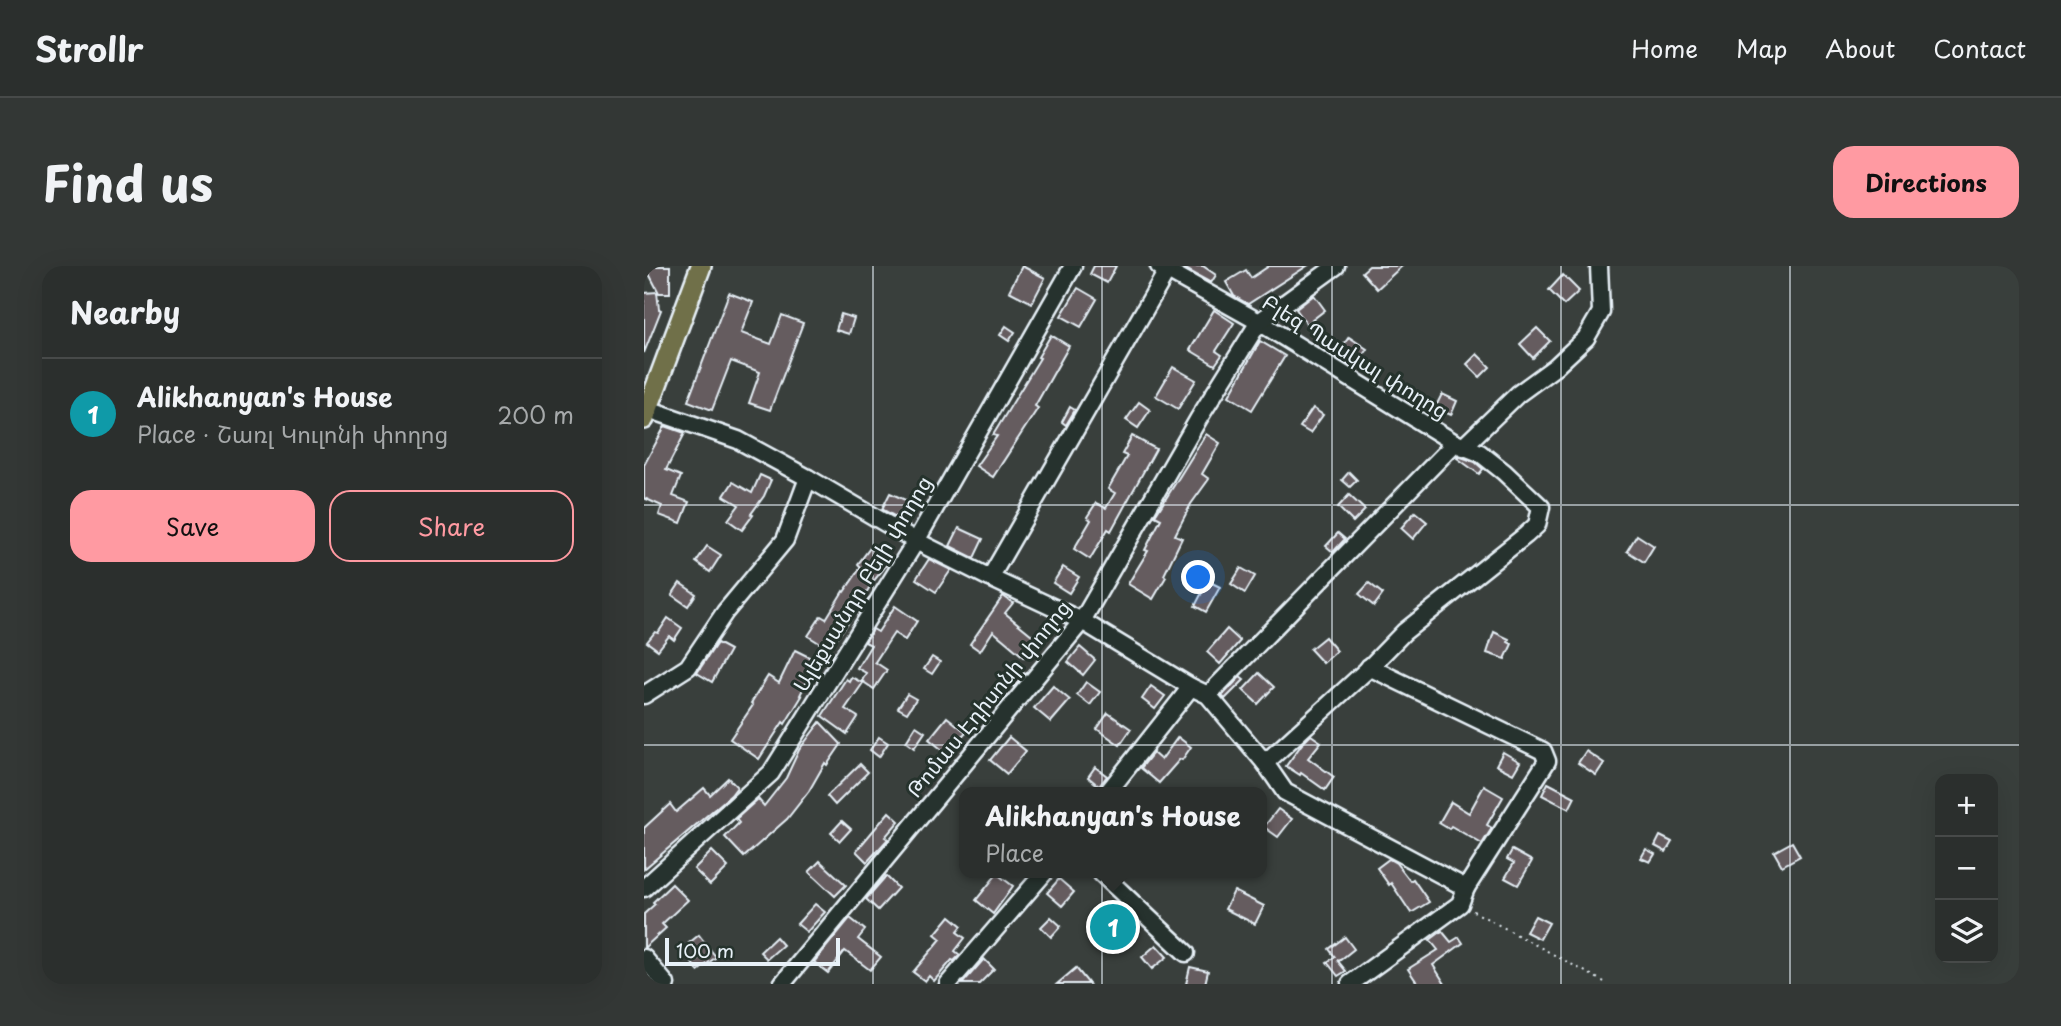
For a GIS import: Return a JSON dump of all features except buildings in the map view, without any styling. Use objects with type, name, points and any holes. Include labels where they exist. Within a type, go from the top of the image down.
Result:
[{"type":"main road","points":[[646,414],[701,266]]},
{"type":"street","name":"Ալեքսանդր Բելի փողոց","points":[[644,888],[771,773],[916,541],[1073,266]]},
{"type":"street","name":"Թոմաս Էդիսոնի փողոց","points":[[782,984],[1082,621],[1199,418],[1259,322],[1336,266]]},
{"type":"street","points":[[1208,695],[1459,445],[1518,394],[1555,367],[1586,338],[1601,312],[1599,266]]},
{"type":"street","points":[[990,578],[1163,268]]},
{"type":"street","name":"Բլեզ Պասկալ փողոց","points":[[1163,268],[1259,322],[1459,445],[1480,453],[1541,507],[1537,525],[1404,632],[1369,667]]},
{"type":"street","points":[[646,414],[738,440],[916,541],[1082,621],[1208,695],[1265,763],[1285,792],[1463,896]]},
{"type":"street","points":[[644,695],[688,667],[725,612],[785,540],[808,478]]},
{"type":"street","points":[[1265,763],[1369,667],[1543,751],[1547,761],[1463,896],[1350,984]]},
{"type":"street","points":[[1112,787],[1191,687]]},
{"type":"street","points":[[948,984],[1040,878]]},
{"type":"street","points":[[1106,878],[1186,953]]},
{"type":"street","points":[[644,958],[666,984]]},
{"type":"path","points":[[1463,896],[1608,984]]},
{"type":"place","name":"Alikhanyan's House","points":[[1113,927]]}]
